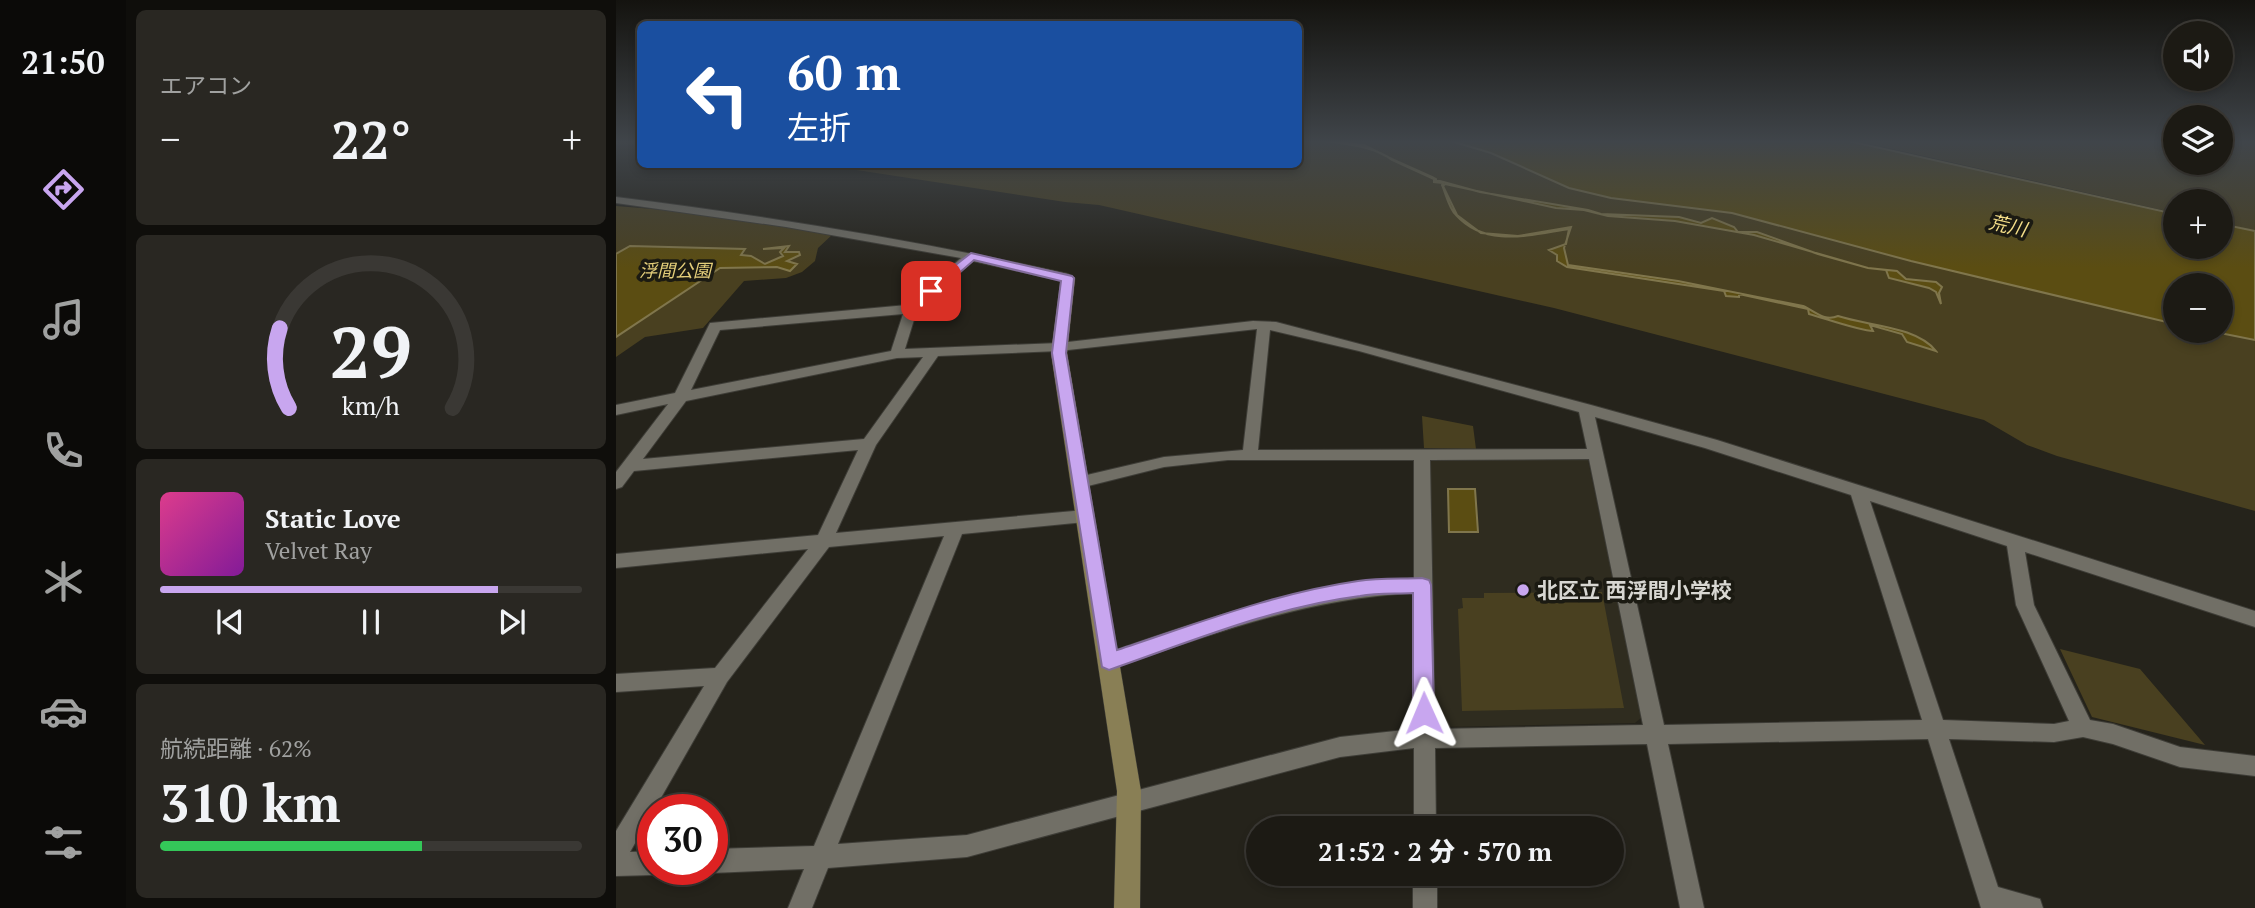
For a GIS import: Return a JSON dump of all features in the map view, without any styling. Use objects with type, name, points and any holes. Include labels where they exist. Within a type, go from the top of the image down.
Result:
[{"type":"street","points":[[616,200],[773,220],[971,256],[1068,278],[1059,347],[1130,804],[1127,908]]},
{"type":"street","points":[[897,354],[911,309],[971,256]]},
{"type":"street","points":[[616,483],[680,399],[715,326],[911,309]]},
{"type":"street","points":[[1250,455],[1264,325]]},
{"type":"street","points":[[616,410],[897,354],[1059,347],[1264,325],[1376,351],[1586,408],[1858,490],[2255,618]]},
{"type":"street","points":[[616,853],[720,676],[824,541],[869,444],[934,352]]},
{"type":"street","points":[[1586,408],[1692,908]]},
{"type":"street","points":[[629,466],[869,444]]},
{"type":"street","points":[[1422,454],[1425,816]]},
{"type":"street","points":[[1080,482],[1185,459],[1250,455],[1595,454]]},
{"type":"street","points":[[1858,490],[1991,902],[2031,908]]},
{"type":"street","points":[[616,561],[1086,516]]},
{"type":"street","points":[[800,908],[956,528]]},
{"type":"street","points":[[2015,541],[2025,606],[2084,728]]},
{"type":"street","points":[[1109,661],[1252,613],[1300,600],[1360,588],[1422,585]]},
{"type":"street","points":[[616,683],[720,676]]},
{"type":"street","points":[[728,860],[820,857],[967,846],[1340,747],[1382,740],[1935,729],[2040,734],[2084,728],[2113,734],[2180,757],[2255,766]]},
{"type":"street","points":[[616,864],[637,863]]},
{"type":"street","points":[[1425,886],[1425,908]]},
{"type":"shaded area","name":"北区立 西浮間小学校","points":[[1585,457],[1588,460],[1642,717],[1635,723],[1438,727],[1431,719],[1428,463],[1434,458]]},
{"type":"green space","points":[[944,183],[1559,183],[1612,198],[1732,213],[1911,261],[2163,321],[2163,343],[2233,343],[2233,336],[2255,340],[2255,511],[2057,456],[2027,445],[1984,420],[1554,308],[1099,205]]},
{"type":"green space","points":[[2044,183],[2255,183],[2255,231],[2233,226],[2233,189],[2163,189],[2163,210]]},
{"type":"green space","name":"浮間公園","points":[[616,206],[677,211],[833,234],[818,248],[815,261],[802,272],[786,278],[744,281],[703,328],[645,337],[616,357]]},
{"type":"green space","points":[[1422,416],[1473,426],[1476,449],[1424,448]]},
{"type":"green space","points":[[1602,592],[1624,708],[1462,711],[1458,609],[1463,608],[1462,598],[1484,598],[1484,593]]},
{"type":"green space","points":[[2060,649],[2140,669],[2205,745],[2092,717]]},
{"type":"water","points":[[1443,183],[1449,183],[1473,190],[1445,184],[1443,186],[1457,215],[1450,205],[1442,185]]},
{"type":"water","name":"荒川","points":[[1559,183],[2038,183],[2163,211],[2163,259],[2233,259],[2233,226],[2255,231],[2255,340],[2233,336],[2233,273],[2163,273],[2163,321],[1911,261],[1732,213],[1611,198]]},
{"type":"water","points":[[1489,193],[1588,210],[1601,214],[1679,217],[1701,223],[1712,218],[1734,227],[1738,232],[1757,232],[1811,252],[1754,235],[1675,221],[1608,216],[1584,210],[1556,208]]},
{"type":"water","points":[[1571,227],[1567,239],[1569,229],[1524,236],[1509,237],[1486,233],[1518,236]]},
{"type":"water","points":[[1565,244],[1568,265],[1678,281],[1803,306],[1824,317],[1838,316],[1916,336],[1936,351],[1907,342],[1902,334],[1870,325],[1873,331],[1851,327],[1809,314],[1808,309],[1739,294],[1739,297],[1726,296],[1724,291],[1567,267],[1557,261],[1557,255],[1549,250]]},
{"type":"water","points":[[630,246],[745,249],[741,255],[751,256],[765,264],[783,256],[780,252],[784,248],[763,249],[789,246],[785,252],[799,252],[800,255],[787,261],[797,264],[790,271],[777,267],[720,268],[616,337],[616,254]]},
{"type":"water","points":[[1868,268],[1897,271],[1906,279],[1936,282],[1942,287],[1939,293],[1941,304],[1936,292],[1929,288],[1889,278],[1886,270]]},
{"type":"water","points":[[1448,489],[1475,489],[1478,532],[1449,532]]},
{"type":"place","name":"北区立 西浮間小学校","points":[[1523,590]]},
{"type":"route","points":[[931,291],[971,256],[1068,278],[1059,353],[1109,661],[1252,613],[1300,600],[1360,588],[1422,585],[1424,713]]}]
